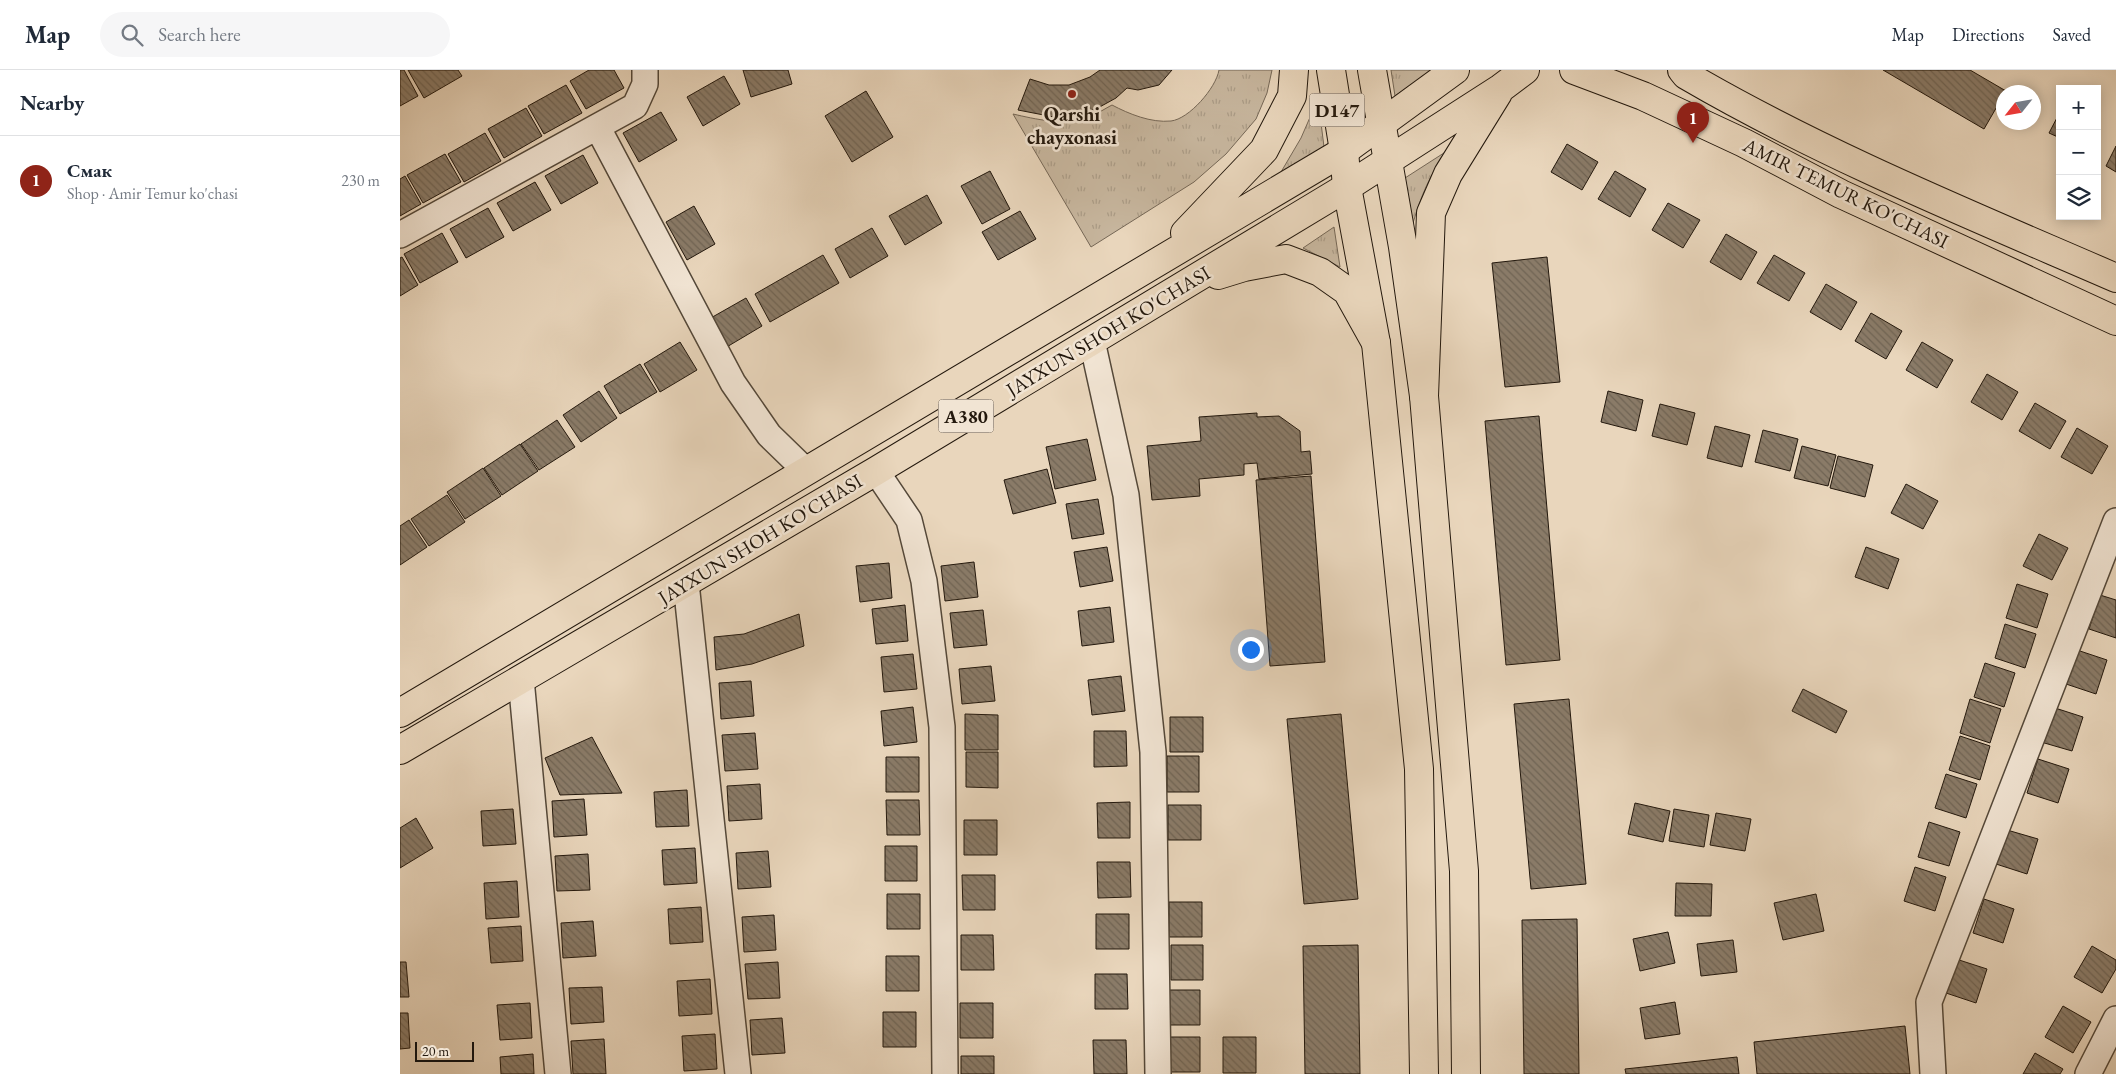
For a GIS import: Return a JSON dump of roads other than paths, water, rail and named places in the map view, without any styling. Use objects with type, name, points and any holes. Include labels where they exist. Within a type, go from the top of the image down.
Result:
[{"type":"main road","points":[[1161,258],[1264,150],[1292,96],[1294,70]]},
{"type":"main road","name":"D147","points":[[1331,70],[1344,151]]},
{"type":"main road","name":"D147","points":[[1372,70],[1380,125]]},
{"type":"main road","name":"JAYXUN SHOH KO'CHASI","points":[[400,713],[1161,258],[1344,151],[1454,70]]},
{"type":"main road","name":"JAYXUN SHOH KO'CHASI","points":[[400,750],[876,471],[1347,187],[1501,88],[1525,70]]},
{"type":"main road","name":"AMIR TEMUR KO'CHASI","points":[[1574,70],[1643,96],[1744,143],[1841,194],[2116,321]]},
{"type":"main road","name":"AMIR TEMUR KO'CHASI","points":[[1682,70],[1686,75],[1730,101],[1916,192],[2116,278]]},
{"type":"main road","points":[[1424,396],[1431,213],[1448,174],[1501,88]]},
{"type":"main road","points":[[1380,125],[1403,247],[1424,396],[1464,871],[1466,1074]]},
{"type":"main road","points":[[1344,151],[1347,187],[1376,343],[1419,769],[1424,1074]]},
{"type":"main road","points":[[1177,289],[1244,266],[1286,259],[1320,272],[1347,291],[1376,343]]},
{"type":"street","points":[[400,235],[635,106],[645,84],[645,70]]},
{"type":"street","points":[[598,128],[733,383],[769,435],[805,470]]},
{"type":"street","points":[[1092,340],[1126,495],[1153,752],[1158,1074]]},
{"type":"street","points":[[876,471],[909,520],[924,581],[942,727],[945,1074]]},
{"type":"street","points":[[1933,1074],[1929,1002],[2116,521]]},
{"type":"street","points":[[686,583],[738,1074]]},
{"type":"street","points":[[521,679],[558,1074]]},
{"type":"street","points":[[2088,1074],[2110,1044],[2116,1020]]},
{"type":"place","name":"Qarshi chayxonasi","points":[[1072,94]]},
{"type":"place","name":"Смак","points":[[1693,143]]}]
